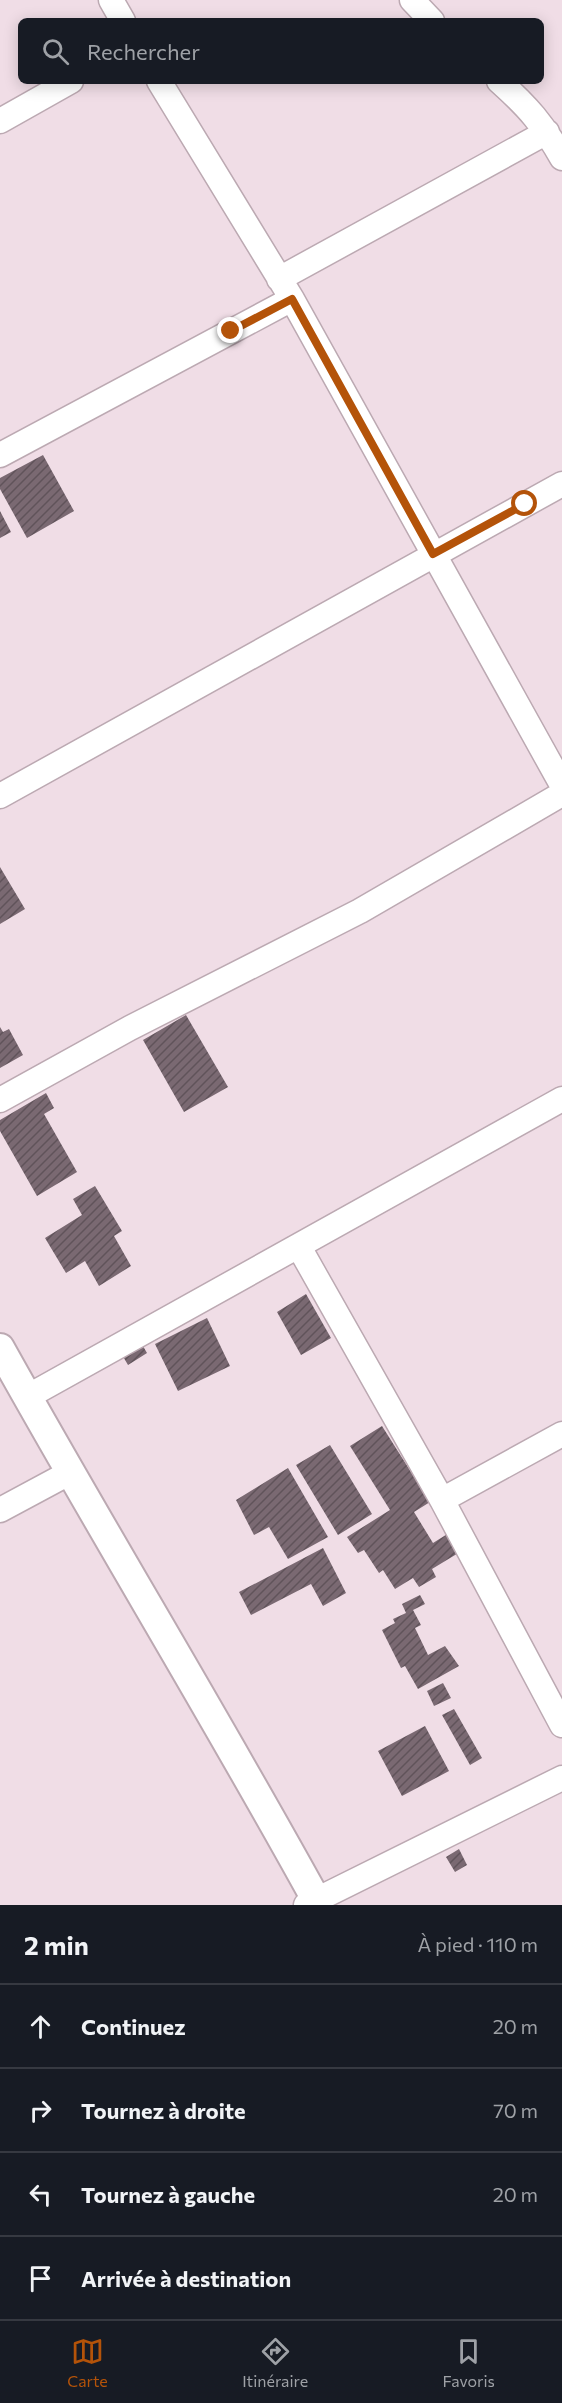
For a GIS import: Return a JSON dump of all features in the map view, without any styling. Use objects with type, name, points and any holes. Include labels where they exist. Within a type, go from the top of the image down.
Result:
[{"type":"street","points":[[111,0],[121,18]]},
{"type":"street","points":[[412,0],[429,18]]},
{"type":"street","points":[[0,121],[66,84]]},
{"type":"street","points":[[161,84],[292,299],[562,785]]},
{"type":"street","points":[[502,84],[529,108],[547,132],[562,159]]},
{"type":"street","points":[[279,279],[547,132]]},
{"type":"street","points":[[0,455],[292,299]]},
{"type":"street","points":[[0,796],[562,484]]},
{"type":"street","points":[[0,1100],[130,1028],[360,911],[562,794]]},
{"type":"street","points":[[27,1397],[562,1099]]},
{"type":"street","points":[[299,1247],[442,1500],[562,1725]]},
{"type":"street","points":[[0,1348],[69,1473],[197,1689],[313,1903],[562,1778]]},
{"type":"street","points":[[442,1500],[562,1434]]},
{"type":"street","points":[[0,1510],[69,1473]]},
{"type":"building","points":[[43,455],[74,511],[27,538],[0,489],[0,478]]},
{"type":"building","points":[[0,511],[11,532],[0,538]]},
{"type":"building","points":[[0,867],[25,909],[0,924]]},
{"type":"building","points":[[186,1015],[228,1087],[184,1112],[143,1040]]},
{"type":"building","points":[[0,1027],[3,1032],[9,1029],[23,1055],[0,1068]]},
{"type":"building","points":[[46,1093],[54,1108],[44,1114],[77,1172],[37,1196],[0,1131],[0,1120]]},
{"type":"building","points":[[95,1186],[122,1231],[114,1236],[131,1266],[99,1286],[85,1261],[66,1273],[45,1238],[82,1215],[73,1199]]},
{"type":"building","points":[[306,1294],[331,1338],[301,1355],[277,1312]]},
{"type":"building","points":[[207,1318],[230,1366],[178,1391],[155,1344]]},
{"type":"building","points":[[140,1341],[147,1353],[128,1365],[121,1353]]},
{"type":"building","points":[[382,1426],[430,1502],[414,1512],[433,1543],[449,1533],[460,1552],[432,1569],[436,1577],[419,1587],[413,1578],[395,1589],[383,1570],[379,1573],[364,1550],[358,1553],[347,1537],[390,1510],[350,1446]]},
{"type":"building","points":[[330,1445],[372,1514],[338,1535],[296,1465]]},
{"type":"building","points":[[288,1468],[328,1537],[288,1559],[269,1527],[254,1535],[236,1500]]},
{"type":"building","points":[[323,1548],[346,1593],[323,1606],[311,1584],[251,1615],[239,1592]]},
{"type":"building","points":[[420,1595],[425,1604],[413,1610],[421,1625],[415,1628],[428,1655],[445,1646],[459,1666],[418,1689],[405,1666],[401,1668],[382,1630],[395,1623],[393,1619],[406,1613],[402,1604]]},
{"type":"building","points":[[443,1683],[451,1698],[434,1706],[427,1691]]},
{"type":"building","points":[[454,1709],[482,1758],[470,1765],[442,1715]]},
{"type":"building","points":[[425,1726],[449,1771],[402,1796],[378,1751]]},
{"type":"building","points":[[459,1849],[467,1865],[455,1872],[446,1857]]},
{"type":"route","points":[[231,331],[292,299],[433,554],[525,504]]}]
